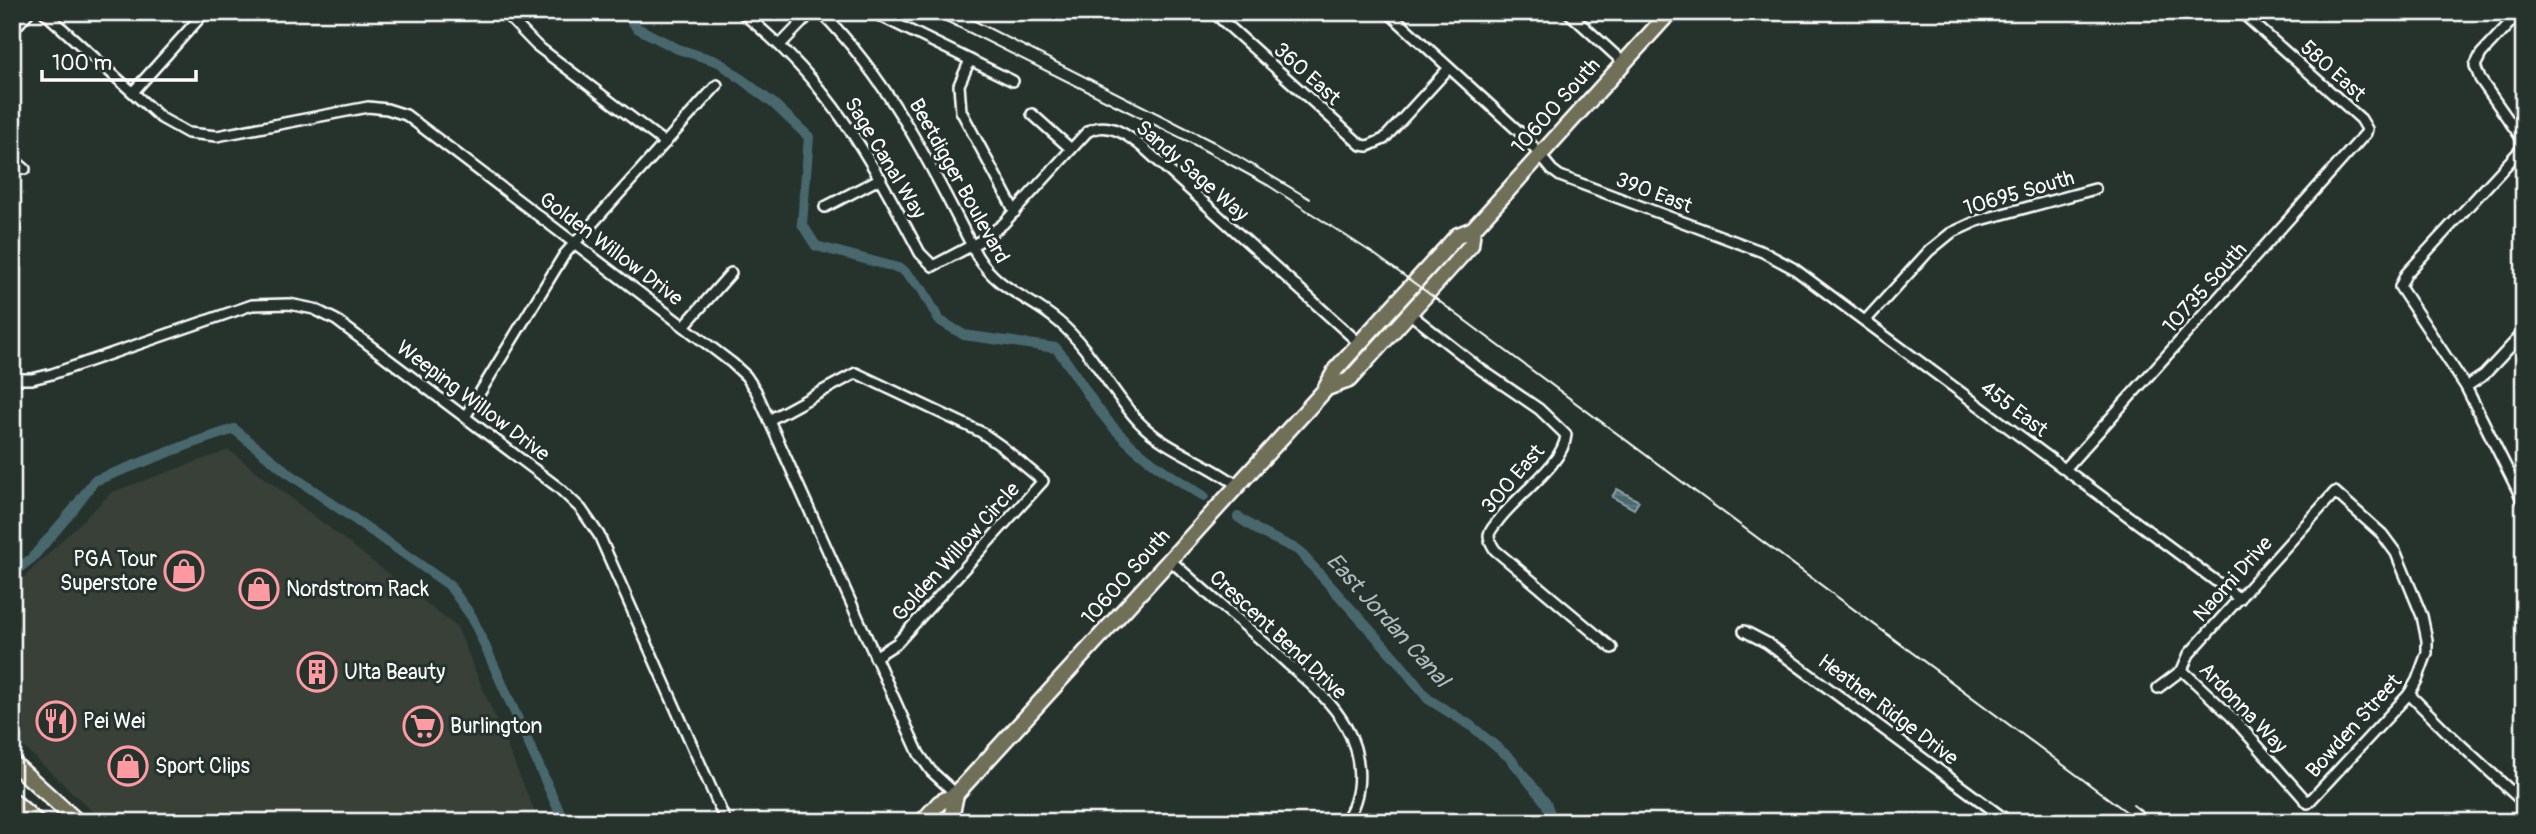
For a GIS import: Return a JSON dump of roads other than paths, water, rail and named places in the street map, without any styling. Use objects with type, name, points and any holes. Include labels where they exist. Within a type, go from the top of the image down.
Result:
[{"type":"main road","name":"10600 South","points":[[922,822],[939,803],[956,794],[1327,388],[1336,369],[1359,343],[1458,235],[1473,229],[1670,12]]},
{"type":"main road","name":"10600 South","points":[[1327,388],[1349,380],[1471,245],[1473,229]]},
{"type":"main road","points":[[12,762],[78,822]]},
{"type":"main road","name":"10600 South","points":[[945,822],[952,814],[956,794]]},
{"type":"main road","points":[[12,800],[37,822]]},
{"type":"street","points":[[12,31],[29,12]]},
{"type":"street","name":"Golden Willow Drive","points":[[44,12],[169,124],[188,133],[207,136],[358,108],[377,107],[397,111],[414,121],[732,363],[746,376],[769,420],[919,754],[931,771],[956,794]]},
{"type":"street","points":[[133,92],[205,12]]},
{"type":"street","points":[[504,12],[536,45],[665,143]]},
{"type":"street","name":"Sage Canal Way","points":[[741,12],[780,45],[830,100],[856,135],[920,253],[933,266]]},
{"type":"street","points":[[780,45],[812,12]]},
{"type":"street","name":"Beetdigger Boulevard","points":[[821,12],[862,57],[901,112],[972,246],[997,281],[1049,315],[1076,338],[1144,426],[1170,446],[1217,471],[1237,486]]},
{"type":"street","points":[[872,12],[1013,81]]},
{"type":"street","name":"360 East","points":[[1213,12],[1355,142],[1368,146],[1384,139],[1448,68]]},
{"type":"street","name":"390 East","points":[[1388,12],[1525,137],[1560,176],[1763,252]]},
{"type":"street","points":[[1568,12],[1624,63]]},
{"type":"street","name":"580 East","points":[[2241,12],[2361,119],[2367,129]]},
{"type":"street","points":[[2520,12],[2481,54],[2475,66],[2480,79],[2524,144],[2406,274],[2400,287],[2466,387],[2521,492],[2524,503]]},
{"type":"street","points":[[970,60],[960,85],[961,111],[1015,212]]},
{"type":"street","points":[[465,417],[552,272],[717,85]]},
{"type":"street","points":[[1032,114],[1071,149]]},
{"type":"street","name":"Sandy Sage Way","points":[[933,266],[992,233],[1015,212],[1087,132],[1096,127],[1110,127],[1156,159],[1359,343]]},
{"type":"street","name":"10735 South","points":[[2065,469],[2361,141],[2367,129]]},
{"type":"street","points":[[12,158],[25,169]]},
{"type":"street","points":[[825,207],[881,178]]},
{"type":"street","name":"10695 South","points":[[1865,321],[1929,251],[1951,233],[1977,221],[2095,190]]},
{"type":"street","name":"455 East","points":[[1763,252],[1793,268],[2240,599]]},
{"type":"street","points":[[684,326],[731,273]]},
{"type":"street","name":"Weeping Willow Drive","points":[[12,379],[32,379],[52,374],[264,303],[289,303],[314,309],[336,320],[567,495],[593,526],[726,822]]},
{"type":"street","name":"300 East","points":[[1409,313],[1479,368],[1539,409],[1566,435],[1566,442],[1549,466],[1503,514],[1489,533],[1490,542],[1495,550],[1612,648]]},
{"type":"street","points":[[2466,387],[2484,375],[2524,332]]},
{"type":"street","name":"Golden Willow Circle","points":[[769,420],[856,373],[981,432],[1044,481],[897,643],[874,657]]},
{"type":"street","name":"Naomi Drive","points":[[2158,688],[2182,670],[2189,654],[2335,492]]},
{"type":"street","name":"Bowden Street","points":[[2308,803],[2409,694],[2427,653],[2422,616],[2396,552],[2382,534],[2335,492]]},
{"type":"street","name":"Crescent Bend Drive","points":[[1170,560],[1257,635],[1338,713],[1353,742],[1359,775],[1355,802],[1344,822]]},
{"type":"street","name":"Heather Ridge Drive","points":[[1744,631],[1768,642],[2009,822]]},
{"type":"street","name":"Ardonna Way","points":[[2182,670],[2232,717],[2308,803]]},
{"type":"street","points":[[2409,694],[2524,803]]},
{"type":"water","points":[[1617,489],[1639,501],[1634,509],[1612,497]]},
{"type":"waterway","name":"East Jordan Canal","points":[[625,12],[637,28],[678,49],[719,62],[774,104],[809,137],[802,224],[816,246],[902,269],[922,289],[939,320],[964,335],[1056,348],[1110,424],[1134,448],[1204,496]]},
{"type":"waterway","points":[[12,573],[32,558],[94,481],[234,429],[287,472],[449,585],[472,617],[564,822]]},
{"type":"waterway","name":"East Jordan Canal","points":[[1238,517],[1262,533],[1298,550],[1397,660],[1428,699],[1470,725],[1510,758],[1546,803],[1553,822]]},
{"type":"tram line","points":[[928,12],[1189,142],[1269,186],[1374,254],[2140,822]]},
{"type":"tram line","points":[[957,12],[1214,142],[1310,199]]},
{"type":"tram line","points":[[2133,805],[2155,822]]},
{"type":"place","name":"PGA Tour Superstore","points":[[184,571]]},
{"type":"place","name":"Nordstrom Rack","points":[[259,589]]},
{"type":"place","name":"Ulta Beauty","points":[[317,672]]},
{"type":"place","name":"Pei Wei","points":[[56,721]]},
{"type":"place","name":"Burlington","points":[[423,726]]},
{"type":"place","name":"Sport Clips","points":[[128,766]]}]
